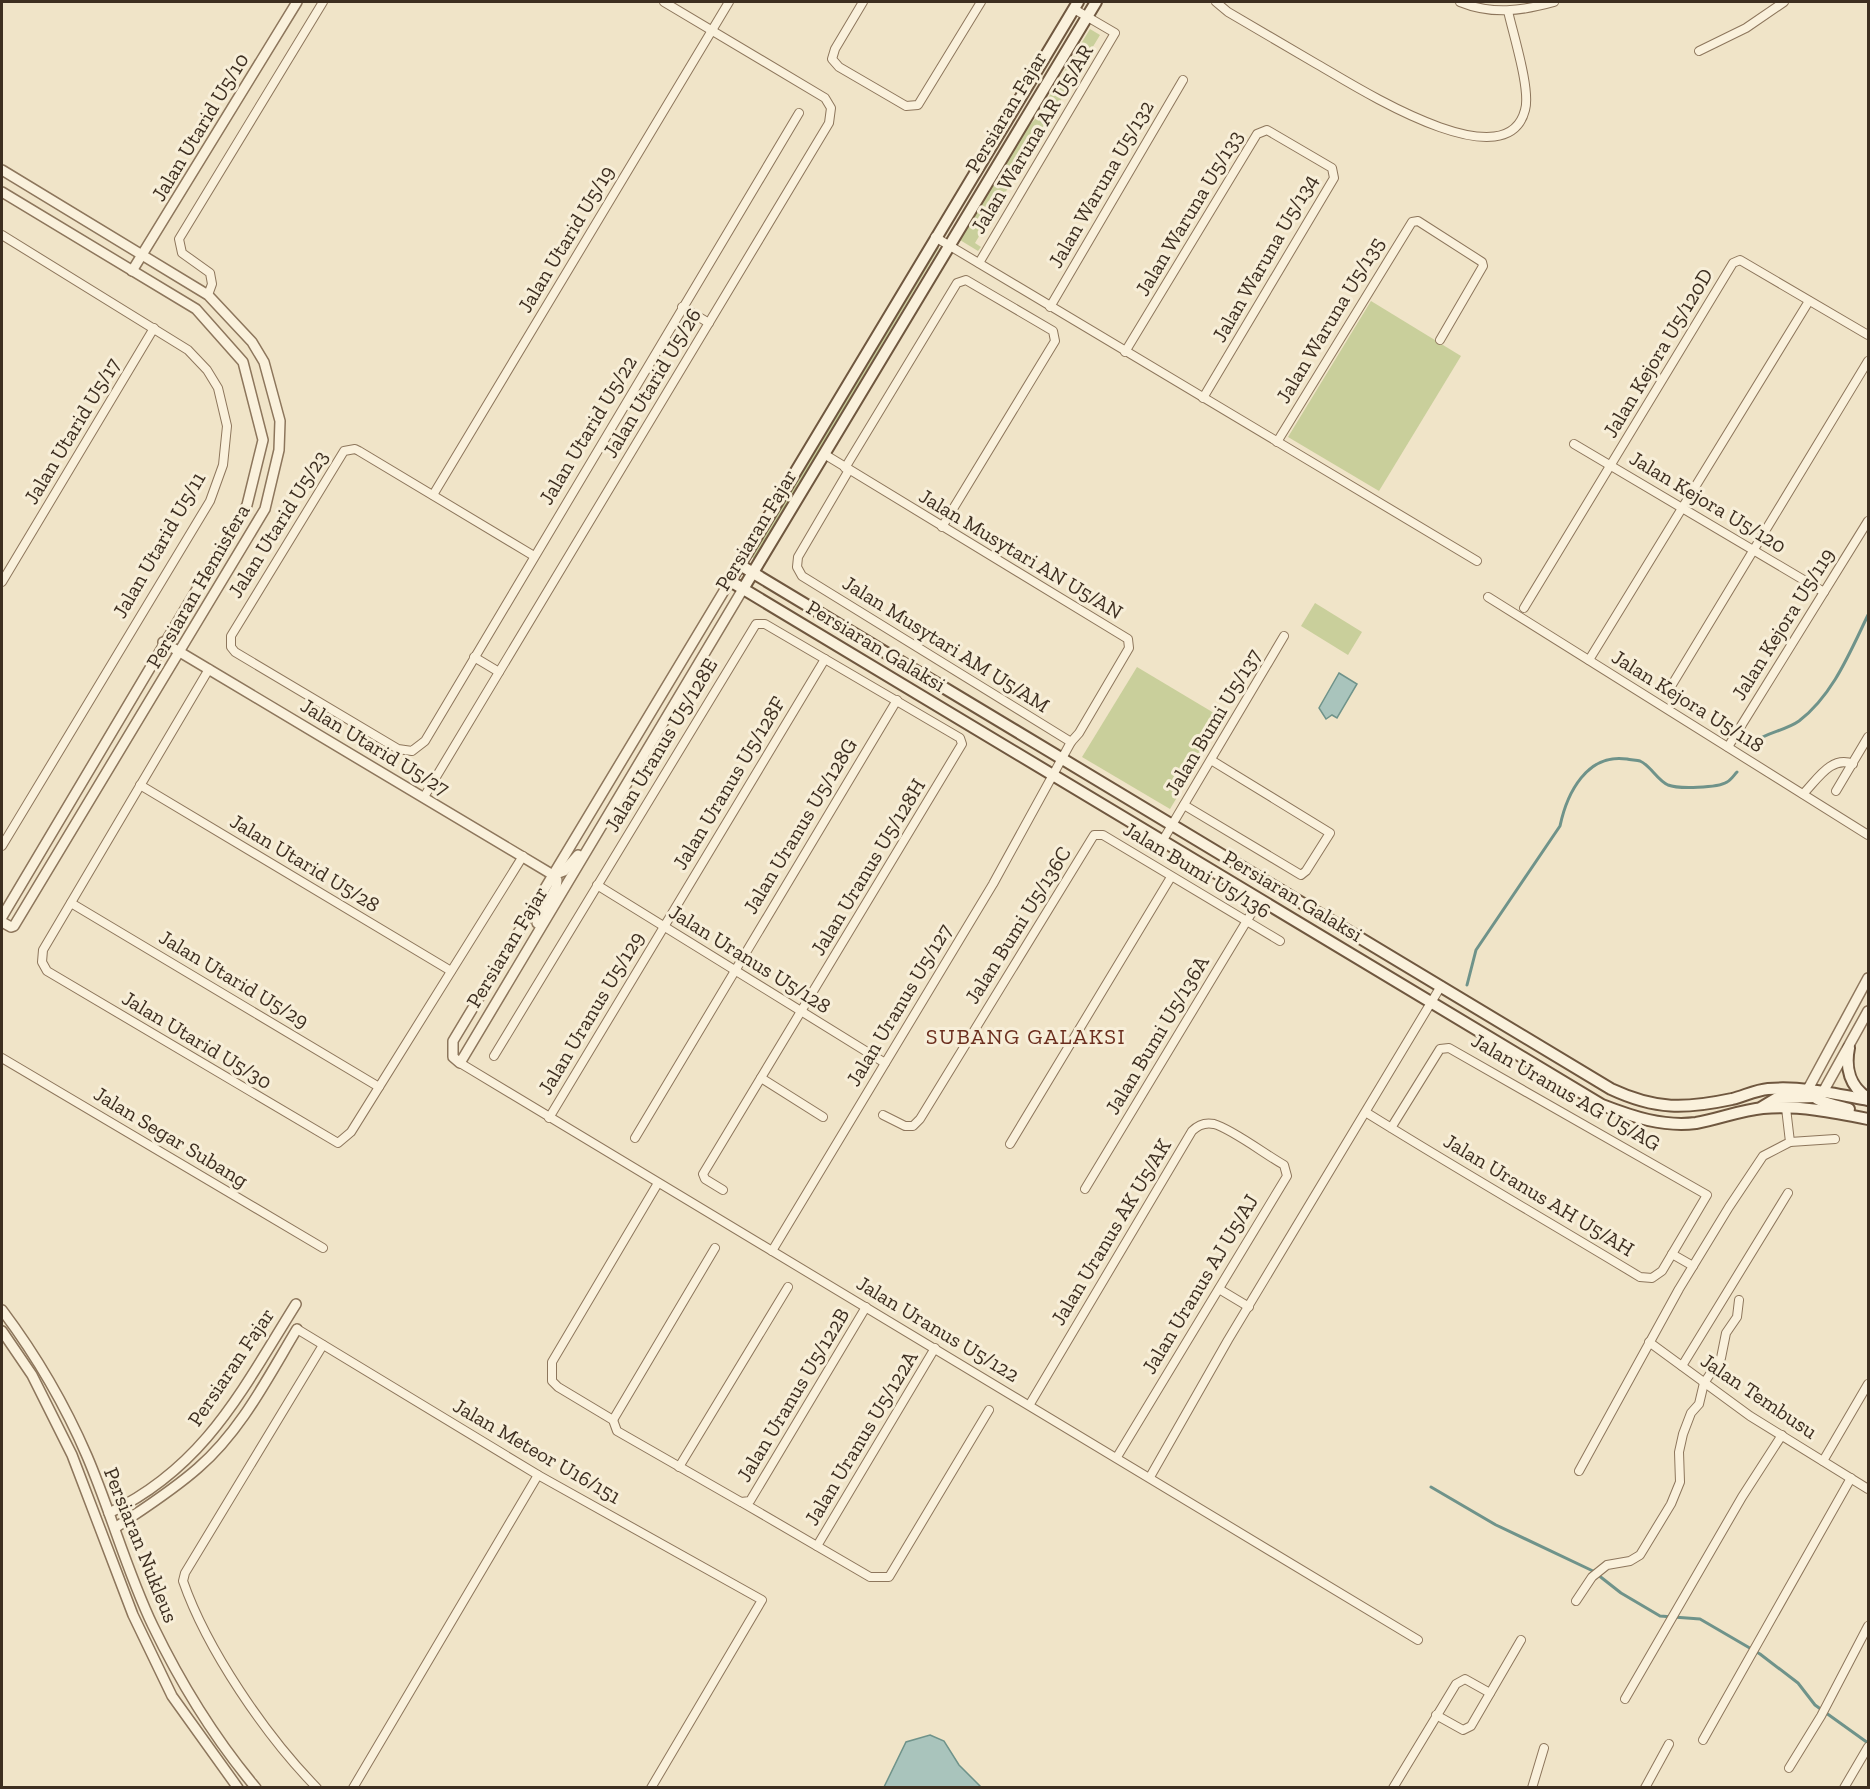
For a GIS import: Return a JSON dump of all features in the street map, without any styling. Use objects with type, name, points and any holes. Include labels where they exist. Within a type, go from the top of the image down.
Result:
[{"type":"main road","name":"Persiaran Fajar","points":[[743,589],[1096,2]]},
{"type":"main road","name":"Persiaran Fajar","points":[[730,581],[1076,5]]},
{"type":"main road","name":"Persiaran Galaksi","points":[[740,565],[1061,761],[1172,825],[1611,1089],[1634,1100],[1655,1106],[1698,1106],[1766,1089],[1869,1099]]},
{"type":"main road","name":"Persiaran Galaksi","points":[[730,581],[1602,1105],[1633,1117],[1663,1124],[1695,1123],[1760,1108],[1786,1108],[1868,1118]]},
{"type":"main road","points":[[1849,1048],[1847,1059],[1851,1080],[1869,1099]]},
{"type":"main road","points":[[1760,1108],[1777,1098],[1815,1093],[1860,1112],[1868,1118]]},
{"type":"street","name":"Jalan Utarid U5/10","points":[[132,271],[297,2]]},
{"type":"street","points":[[208,295],[212,284],[210,273],[182,254],[179,239],[323,2]]},
{"type":"street","name":"Jalan Utarid U5/26","points":[[424,797],[829,123],[831,108],[825,98],[664,2]]},
{"type":"street","name":"Jalan Utarid U5/19","points":[[433,495],[729,2]]},
{"type":"street","points":[[863,2],[835,49],[832,59],[839,67],[906,106],[918,105],[981,2]]},
{"type":"street","points":[[1216,2],[1228,12],[1401,113],[1448,131],[1484,136],[1513,129],[1526,110],[1526,93],[1508,11]]},
{"type":"street","points":[[1460,2],[1478,8],[1508,11],[1554,2]]},
{"type":"street","points":[[1699,51],[1746,28],[1784,2]]},
{"type":"street","points":[[1076,5],[1087,16]]},
{"type":"street","name":"Jalan Waruna AR U5/AR","points":[[979,263],[1115,33],[1087,16]]},
{"type":"street","name":"Jalan Waruna U5/132","points":[[1050,307],[1183,80]]},
{"type":"street","name":"Jalan Utarid U5/22","points":[[398,749],[412,751],[424,741],[799,112]]},
{"type":"street","name":"Jalan Waruna U5/133","points":[[1125,352],[1257,134],[1267,130],[1299,148]]},
{"type":"street","name":"Jalan Waruna U5/134","points":[[1203,398],[1334,178],[1332,168],[1299,148]]},
{"type":"street","name":"Persiaran Hemisfera","points":[[2,170],[144,254],[208,295],[252,342],[264,362],[280,421],[279,450],[265,509],[14,926],[11,927],[2,922]]},
{"type":"street","name":"Persiaran Hemisfera","points":[[2,192],[196,309],[243,362],[263,440],[247,505],[163,642],[2,917]]},
{"type":"street","name":"Jalan Waruna U5/135","points":[[1277,442],[1408,226],[1418,221],[1482,262],[1483,266],[1440,340]]},
{"type":"street","name":"Jalan Utarid U5/11","points":[[2,236],[188,350],[218,388],[227,426],[223,465],[210,501],[2,846]]},
{"type":"street","points":[[935,237],[1477,561]]},
{"type":"street","name":"Jalan Kejora U5/120D","points":[[1524,608],[1733,263],[1737,260],[1809,301]]},
{"type":"street","points":[[847,469],[957,283],[966,280],[1053,331],[1055,341],[942,527]]},
{"type":"street","points":[[1589,660],[1809,301],[1869,335]]},
{"type":"street","points":[[682,307],[709,323]]},
{"type":"street","name":"Jalan Utarid U5/17","points":[[2,582],[154,328]]},
{"type":"street","points":[[1667,693],[1869,361]]},
{"type":"street","name":"Jalan Kejora U5/120","points":[[1574,444],[1824,592]]},
{"type":"street","name":"Jalan Utarid U5/23","points":[[398,749],[235,652],[231,636],[344,451],[354,449],[359,451],[534,556]]},
{"type":"street","name":"Jalan Musytari AN U5/AN","points":[[824,454],[1128,639],[1129,648],[1079,733],[1071,742]]},
{"type":"street","name":"Jalan Musytari AM U5/AM","points":[[847,469],[798,557],[797,567],[802,576],[1071,742]]},
{"type":"street","name":"Jalan Kejora U5/119","points":[[1728,747],[1869,521]]},
{"type":"street","name":"Persiaran Fajar","points":[[730,581],[453,1041],[451,1050],[453,1057],[460,1063],[743,589]]},
{"type":"street","name":"Jalan Kejora U5/118","points":[[1488,597],[1869,835]]},
{"type":"street","name":"Jalan Uranus U5/128E","points":[[494,1056],[756,624],[765,624],[825,658]]},
{"type":"street","name":"Jalan Bumi U5/137","points":[[1163,840],[1284,636]]},
{"type":"street","name":"Jalan Utarid U5/27","points":[[163,642],[553,874]]},
{"type":"street","points":[[474,657],[499,672]]},
{"type":"street","points":[[825,658],[897,700]]},
{"type":"street","name":"Jalan Uranus U5/128F","points":[[664,927],[825,658]]},
{"type":"street","points":[[71,903],[209,669]]},
{"type":"street","name":"Jalan Uranus U5/128H","points":[[723,1190],[705,1179],[703,1174],[802,1012],[962,741],[897,700]]},
{"type":"street","name":"Jalan Uranus U5/128G","points":[[634,1138],[897,700]]},
{"type":"street","points":[[1836,791],[1869,737]]},
{"type":"street","points":[[1061,761],[1071,742]]},
{"type":"street","points":[[1184,805],[1301,875],[1306,872],[1330,833],[1211,760]]},
{"type":"street","points":[[1803,794],[1834,764],[1844,760],[1853,764]]},
{"type":"street","name":"Jalan Uranus U5/127","points":[[772,1251],[993,884],[1061,761]]},
{"type":"street","name":"Jalan Utarid U5/28","points":[[140,785],[451,971]]},
{"type":"street","points":[[512,976],[556,887],[557,880],[553,874],[571,866],[626,787]]},
{"type":"street","name":"Jalan Bumi U5/136","points":[[1094,835],[1103,835],[1280,941]]},
{"type":"street","name":"Jalan Bumi U5/136C","points":[[883,1115],[905,1126],[913,1126],[920,1119],[1094,835]]},
{"type":"street","points":[[379,1087],[523,856]]},
{"type":"street","points":[[1010,1144],[1171,877]]},
{"type":"street","name":"Jalan Uranus U5/128","points":[[597,885],[885,1063]]},
{"type":"street","name":"Jalan Bumi U5/136A","points":[[1085,1189],[1260,899]]},
{"type":"street","name":"Jalan Utarid U5/30","points":[[71,903],[43,950],[42,962],[47,971],[329,1140],[338,1143],[344,1141],[379,1087]]},
{"type":"street","name":"Jalan Utarid U5/29","points":[[71,903],[379,1087]]},
{"type":"street","name":"Jalan Uranus U5/129","points":[[549,1118],[664,927]]},
{"type":"street","points":[[1815,1093],[1869,978]]},
{"type":"street","points":[[1150,1477],[1441,987]]},
{"type":"street","points":[[1815,1093],[1849,1048],[1869,1011]]},
{"type":"street","name":"Jalan Uranus AG U5/AG","points":[[1391,1128],[1440,1049],[1456,1050],[1707,1195],[1680,1240]]},
{"type":"street","name":"Jalan Segar Subang","points":[[2,1058],[323,1248]]},
{"type":"street","name":"Jalan Uranus U5/122","points":[[460,1063],[1030,1404],[1418,1640]]},
{"type":"street","points":[[761,1078],[823,1117]]},
{"type":"street","points":[[1786,1108],[1791,1142]]},
{"type":"street","name":"Jalan Uranus AH U5/AH","points":[[1367,1113],[1640,1277],[1652,1278],[1662,1271],[1680,1240]]},
{"type":"street","name":"Jalan Uranus AK U5/AK","points":[[1030,1404],[1192,1131],[1198,1125],[1215,1124],[1247,1143]]},
{"type":"street","points":[[1579,1470],[1693,1266],[1763,1156],[1791,1142],[1835,1139]]},
{"type":"street","name":"Jalan Uranus AJ U5/AJ","points":[[1117,1457],[1287,1176],[1284,1165],[1247,1143]]},
{"type":"street","name":"Jalan Uranus U5/122A","points":[[658,1183],[552,1362],[552,1381],[558,1387],[614,1420],[617,1431],[870,1577],[889,1577],[989,1410]]},
{"type":"street","points":[[1682,1366],[1788,1193]]},
{"type":"street","points":[[614,1420],[715,1248]]},
{"type":"street","points":[[1672,1254],[1693,1266]]},
{"type":"street","points":[[679,1467],[788,1287]]},
{"type":"street","points":[[1219,1289],[1249,1307]]},
{"type":"street","points":[[1576,1601],[1592,1577],[1602,1569],[1640,1555],[1671,1504],[1680,1482],[1679,1452],[1683,1434],[1691,1413],[1699,1404],[1704,1383],[1721,1358],[1726,1333],[1737,1317],[1739,1300]]},
{"type":"street","name":"Persiaran Fajar","points":[[109,1513],[140,1498],[200,1448],[224,1419],[296,1304]]},
{"type":"street","name":"Jalan Uranus U5/122B","points":[[750,1502],[866,1307]]},
{"type":"street","name":"Persiaran Nukleus","points":[[2,1310],[22,1337],[71,1424],[109,1513],[152,1624],[184,1688],[256,1788]]},
{"type":"street","name":"Persiaran Fajar","points":[[115,1528],[173,1490],[200,1467],[240,1420],[297,1329]]},
{"type":"street","name":"Jalan Meteor U16/151","points":[[297,1329],[538,1475],[762,1600],[651,1788]]},
{"type":"street","name":"Persiaran Nukleus","points":[[2,1331],[32,1375],[72,1455],[134,1615],[172,1696],[238,1788]]},
{"type":"street","name":"Jalan Tembusu","points":[[1649,1342],[1704,1383],[1869,1489]]},
{"type":"street","points":[[317,1788],[260,1718],[212,1646],[183,1581],[185,1573],[322,1345]]},
{"type":"street","name":"Jalan Uranus U5/122A","points":[[817,1546],[935,1348]]},
{"type":"street","points":[[1823,1461],[1869,1384]]},
{"type":"street","points":[[1625,1699],[1742,1497],[1782,1435]]},
{"type":"street","points":[[353,1788],[538,1475]]},
{"type":"street","points":[[1703,1740],[1851,1478]]},
{"type":"street","name":"Jalan Uranus U5/122A","points":[[741,1502],[750,1502]]},
{"type":"street","points":[[1789,1768],[1821,1716],[1869,1626]]},
{"type":"street","points":[[1436,1715],[1455,1726],[1467,1729],[1475,1720],[1521,1640]]},
{"type":"street","points":[[1394,1788],[1436,1715],[1460,1681],[1464,1679],[1490,1693]]},
{"type":"street","points":[[1645,1788],[1669,1744]]},
{"type":"street","points":[[1844,1788],[1869,1747]]},
{"type":"street","points":[[1532,1788],[1544,1748]]},
{"type":"green space","points":[[1090,29],[1100,35],[975,243],[981,247],[978,251],[960,240],[1023,133],[1036,118]]},
{"type":"green space","points":[[936,246],[939,248],[755,559],[751,557]]},
{"type":"green space","points":[[1371,301],[1461,356],[1379,491],[1288,437]]},
{"type":"green space","points":[[1315,603],[1362,632],[1348,655],[1301,626]]},
{"type":"green space","points":[[1137,667],[1224,719],[1170,809],[1082,757]]},
{"type":"water","points":[[1339,673],[1357,684],[1337,718],[1332,715],[1326,719],[1319,708]]},
{"type":"water","points":[[930,1735],[944,1741],[959,1765],[981,1787],[884,1787],[906,1742]]},
{"type":"waterway","points":[[1753,743],[1799,721],[1822,699],[1840,672],[1868,615]]},
{"type":"waterway","points":[[1467,985],[1476,950],[1560,826],[1574,789],[1590,769],[1601,762],[1613,759],[1639,761],[1668,785],[1689,787],[1722,784],[1730,780],[1737,772]]},
{"type":"waterway","points":[[1431,1487],[1496,1525],[1593,1571],[1621,1593],[1660,1616],[1700,1619],[1760,1654],[1798,1683],[1815,1705],[1868,1743]]},
{"type":"district","name":"SUBANG GALAKSI","points":[[1026,1036]]}]
